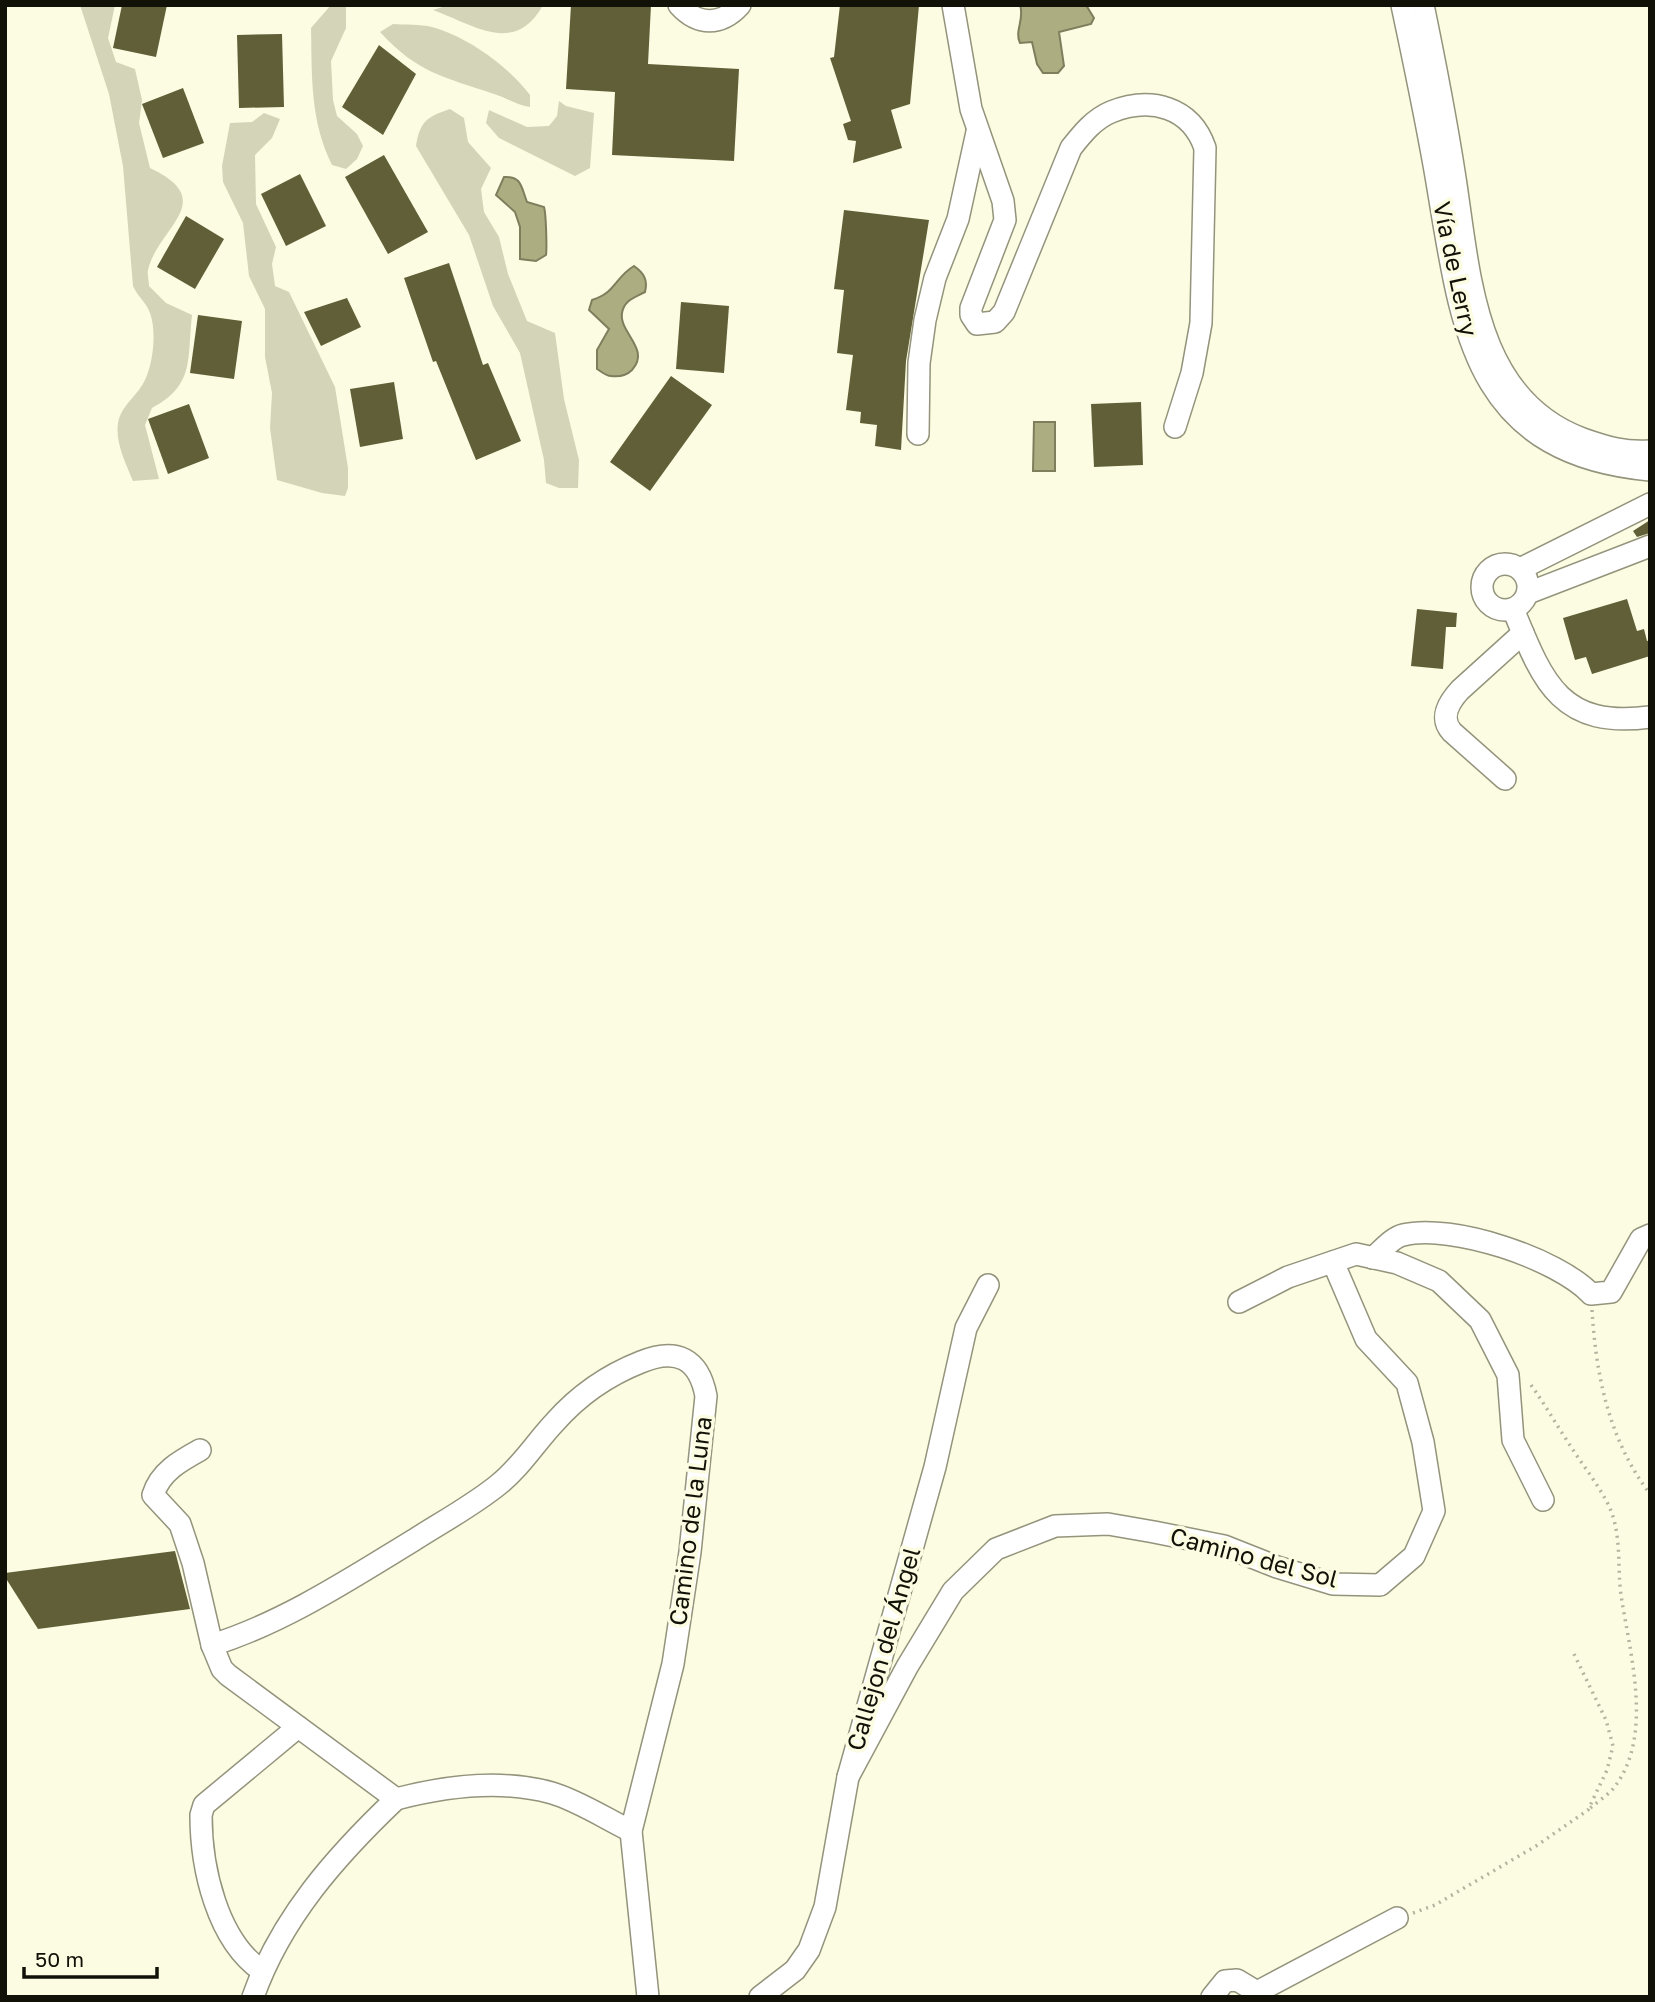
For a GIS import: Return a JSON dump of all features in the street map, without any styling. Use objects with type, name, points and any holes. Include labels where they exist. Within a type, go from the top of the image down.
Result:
[{"type":"street","points":[[679,5],[688,15],[701,21],[720,21],[740,5]]},
{"type":"street","points":[[953,5],[977,132],[1003,201],[1005,220],[971,308],[974,321],[982,324],[995,323],[1004,313],[1071,148],[1086,129],[1111,112],[1156,106],[1182,113],[1200,133],[1205,148],[1201,323],[1192,373],[1175,427]]},
{"type":"street","name":"Vía de Lerry","points":[[1402,5],[1459,309],[1473,352],[1509,397],[1529,428],[1560,448],[1606,464],[1650,470]]},
{"type":"street","name":"Vía de Lerry","points":[[1423,5],[1479,316],[1509,397],[1564,431],[1614,449],[1650,452]]},
{"type":"street","points":[[918,434],[919,363],[925,320],[935,278],[958,219],[977,132]]},
{"type":"street","points":[[1520,569],[1650,504]]},
{"type":"street","points":[[1650,546],[1520,601],[1491,606],[1482,586],[1493,567],[1508,564],[1520,569],[1528,581],[1520,601],[1523,633],[1549,684],[1573,708],[1623,720],[1650,717]]},
{"type":"street","points":[[1505,779],[1447,727],[1446,715],[1451,700],[1460,690],[1523,633]]},
{"type":"street","points":[[1373,1258],[1401,1235],[1456,1233],[1499,1245],[1579,1282],[1591,1294],[1611,1292],[1641,1238],[1650,1235]]},
{"type":"street","points":[[1239,1302],[1288,1277],[1356,1254],[1397,1264],[1440,1281],[1480,1321],[1508,1375],[1513,1440],[1543,1500]]},
{"type":"street","name":"Camino del Sol","points":[[848,1777],[907,1667],[953,1591],[996,1549],[1055,1527],[1108,1524],[1224,1546],[1277,1567],[1334,1584],[1380,1585],[1414,1556],[1434,1511],[1423,1442],[1407,1383],[1366,1339],[1333,1262]]},
{"type":"street","name":"Callejon del Ángel","points":[[760,1997],[795,1970],[809,1950],[825,1907],[848,1777],[935,1467],[966,1328],[988,1285]]},
{"type":"street","name":"Camino de la Luna","points":[[212,1645],[259,1627],[351,1578],[489,1491],[516,1467],[578,1398],[598,1385],[642,1361],[681,1357],[696,1367],[703,1378],[706,1396],[704,1436],[673,1664],[631,1831],[648,1997]]},
{"type":"street","points":[[200,1450],[169,1470],[159,1480],[153,1495],[174,1515],[184,1532],[212,1645],[222,1669],[298,1727],[388,1790],[396,1799]]},
{"type":"street","points":[[262,1971],[243,1956],[228,1932],[211,1879],[201,1815],[204,1805],[298,1727]]},
{"type":"street","points":[[253,1997],[262,1971],[311,1889],[353,1840],[396,1799],[462,1786],[534,1790],[554,1794],[631,1831]]},
{"type":"street","points":[[1212,1997],[1225,1981],[1237,1980],[1256,1995],[1397,1918]]},
{"type":"path","points":[[1591,1294],[1594,1350],[1612,1426],[1633,1472],[1650,1494]]},
{"type":"path","points":[[1397,1918],[1435,1905],[1536,1846],[1588,1810],[1614,1788],[1630,1762],[1639,1730],[1640,1689],[1628,1642],[1620,1586],[1619,1539],[1610,1508],[1588,1468],[1531,1385]]},
{"type":"path","points":[[1573,1652],[1606,1720],[1614,1746],[1607,1770],[1588,1810]]},
{"type":"shaded area","points":[[80,5],[115,5],[108,38],[116,62],[135,69],[142,100],[139,123],[150,168],[170,180],[181,192],[183,203],[179,215],[154,255],[148,272],[149,286],[166,303],[192,315],[188,358],[182,380],[176,390],[152,408],[145,425],[159,479],[133,481],[118,438],[120,417],[141,387],[150,367],[153,329],[149,309],[133,286],[123,166],[109,94]]},
{"type":"shaded area","points":[[331,5],[346,5],[346,28],[331,61],[333,100],[337,116],[357,134],[363,146],[357,159],[346,169],[332,165],[320,132],[314,98],[311,28]]},
{"type":"shaded area","points":[[449,5],[543,5],[532,20],[520,29],[507,33],[478,28],[433,10]]},
{"type":"shaded area","points":[[1020,5],[1086,5],[1094,18],[1091,24],[1059,32],[1064,66],[1058,73],[1043,73],[1037,64],[1032,42],[1020,43]]},
{"type":"shaded area","points":[[393,24],[432,27],[473,45],[499,63],[521,84],[530,95],[530,107],[445,78],[419,65],[380,32]]},
{"type":"shaded area","points":[[559,101],[566,106],[594,113],[590,168],[575,176],[499,138],[486,123],[489,110],[527,127],[549,126],[557,116]]},
{"type":"shaded area","points":[[450,109],[464,118],[468,142],[491,168],[481,189],[484,212],[499,237],[508,274],[527,321],[555,333],[564,399],[579,460],[578,488],[559,488],[546,483],[544,460],[520,353],[493,306],[469,235],[416,146],[422,126],[435,115]]},
{"type":"shaded area","points":[[264,113],[280,119],[272,138],[255,155],[256,204],[276,247],[272,264],[275,286],[289,292],[335,387],[348,468],[348,488],[345,496],[322,493],[277,480],[270,428],[272,393],[265,357],[265,309],[249,276],[243,223],[223,182],[222,166],[230,123],[252,122]]},
{"type":"shaded area","points":[[504,177],[518,181],[527,202],[544,207],[546,255],[536,261],[520,259],[520,227],[515,212],[496,195]]},
{"type":"shaded area","points":[[634,266],[644,277],[645,292],[627,302],[622,320],[636,348],[637,362],[628,373],[609,376],[597,369],[597,350],[609,329],[589,310],[592,300],[611,289]]},
{"type":"shaded area","points":[[1034,422],[1055,422],[1055,471],[1033,471]]},
{"type":"building","points":[[122,5],[167,5],[156,57],[113,48]]},
{"type":"building","points":[[571,5],[651,5],[648,64],[739,69],[734,161],[612,155],[615,92],[566,89]]},
{"type":"building","points":[[840,5],[919,5],[910,104],[891,110],[902,148],[853,163],[856,141],[848,140],[843,124],[851,121],[830,58],[834,57]]},
{"type":"building","points":[[282,34],[284,107],[239,108],[237,35]]},
{"type":"building","points":[[379,45],[416,74],[383,135],[342,107]]},
{"type":"building","points":[[183,88],[204,143],[163,158],[142,104]]},
{"type":"building","points":[[384,155],[428,232],[388,254],[345,177]]},
{"type":"building","points":[[300,174],[326,226],[286,246],[261,194]]},
{"type":"building","points":[[844,210],[929,220],[906,361],[901,450],[875,446],[877,425],[860,423],[861,412],[846,410],[853,355],[837,353],[844,290],[834,289]]},
{"type":"building","points":[[186,216],[224,239],[195,289],[157,267]]},
{"type":"building","points":[[449,263],[483,365],[488,363],[521,441],[476,460],[436,361],[433,362],[404,278]]},
{"type":"building","points":[[347,298],[361,327],[321,346],[304,312]]},
{"type":"building","points":[[681,302],[729,306],[724,373],[676,369]]},
{"type":"building","points":[[198,315],[242,321],[234,379],[190,373]]},
{"type":"building","points":[[671,376],[712,405],[650,491],[610,462]]},
{"type":"building","points":[[394,382],[403,439],[360,447],[350,389]]},
{"type":"building","points":[[1141,402],[1143,465],[1094,467],[1091,404]]},
{"type":"building","points":[[189,404],[209,458],[168,474],[148,419]]},
{"type":"building","points":[[1650,520],[1650,533],[1637,537],[1633,531]]},
{"type":"building","points":[[1627,599],[1637,631],[1644,629],[1647,641],[1650,640],[1650,656],[1592,674],[1586,657],[1575,660],[1563,618]]},
{"type":"building","points":[[1417,609],[1457,613],[1456,627],[1446,627],[1443,669],[1411,666]]},
{"type":"building","points":[[175,1551],[190,1609],[38,1629],[5,1577],[5,1573]]}]
